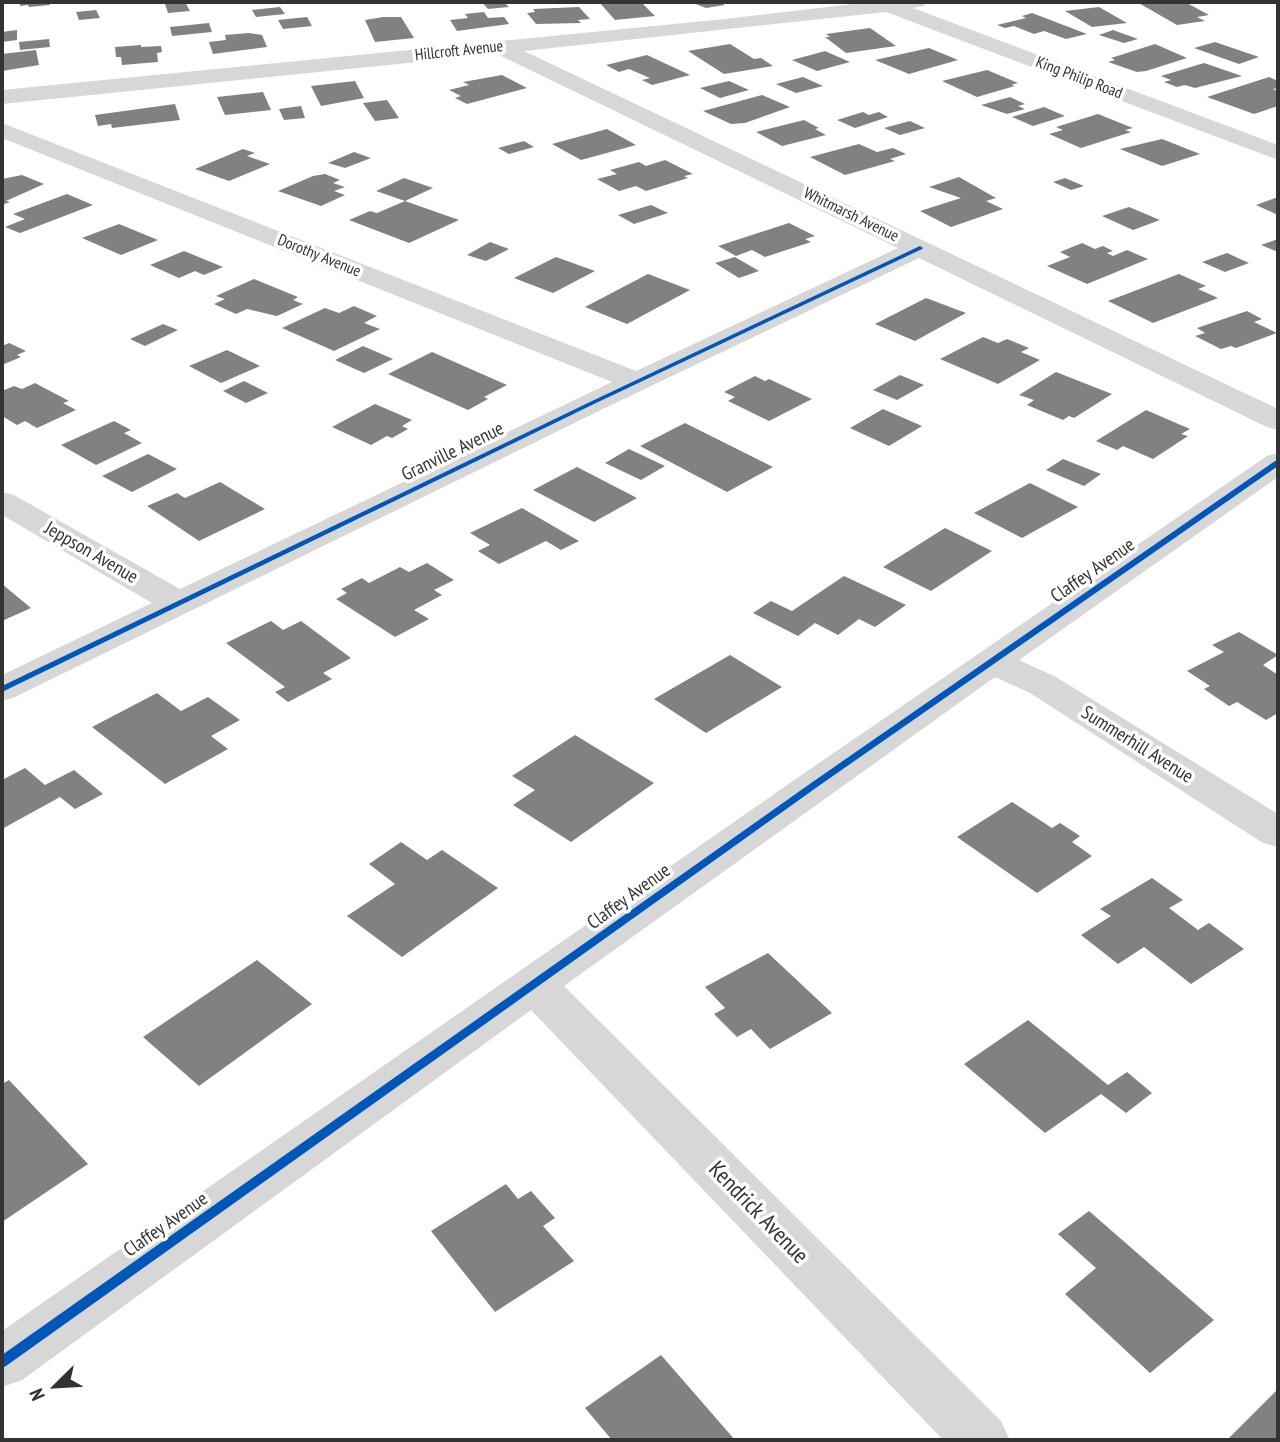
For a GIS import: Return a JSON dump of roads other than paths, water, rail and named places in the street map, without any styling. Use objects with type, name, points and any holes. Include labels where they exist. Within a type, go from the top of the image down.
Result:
[{"type":"street","name":"Hillcroft Avenue","points":[[2,97],[725,25],[917,2]]},
{"type":"street","name":"King Philip Road","points":[[883,4],[1278,153]]},
{"type":"street","name":"Whitmarsh Avenue","points":[[499,47],[1278,421]]},
{"type":"street","name":"Dorothy Avenue","points":[[2,130],[637,382]]},
{"type":"street","name":"Granville Avenue","points":[[2,689],[920,248]]},
{"type":"street","name":"Claffey Avenue","points":[[2,1362],[535,986],[817,783],[1278,463]]},
{"type":"street","name":"Jeppson Avenue","points":[[2,502],[180,604]]},
{"type":"street","name":"Summerhill Avenue","points":[[993,662],[1043,685],[1278,833]]},
{"type":"street","name":"Kendrick Avenue","points":[[535,986],[981,1440]]}]
